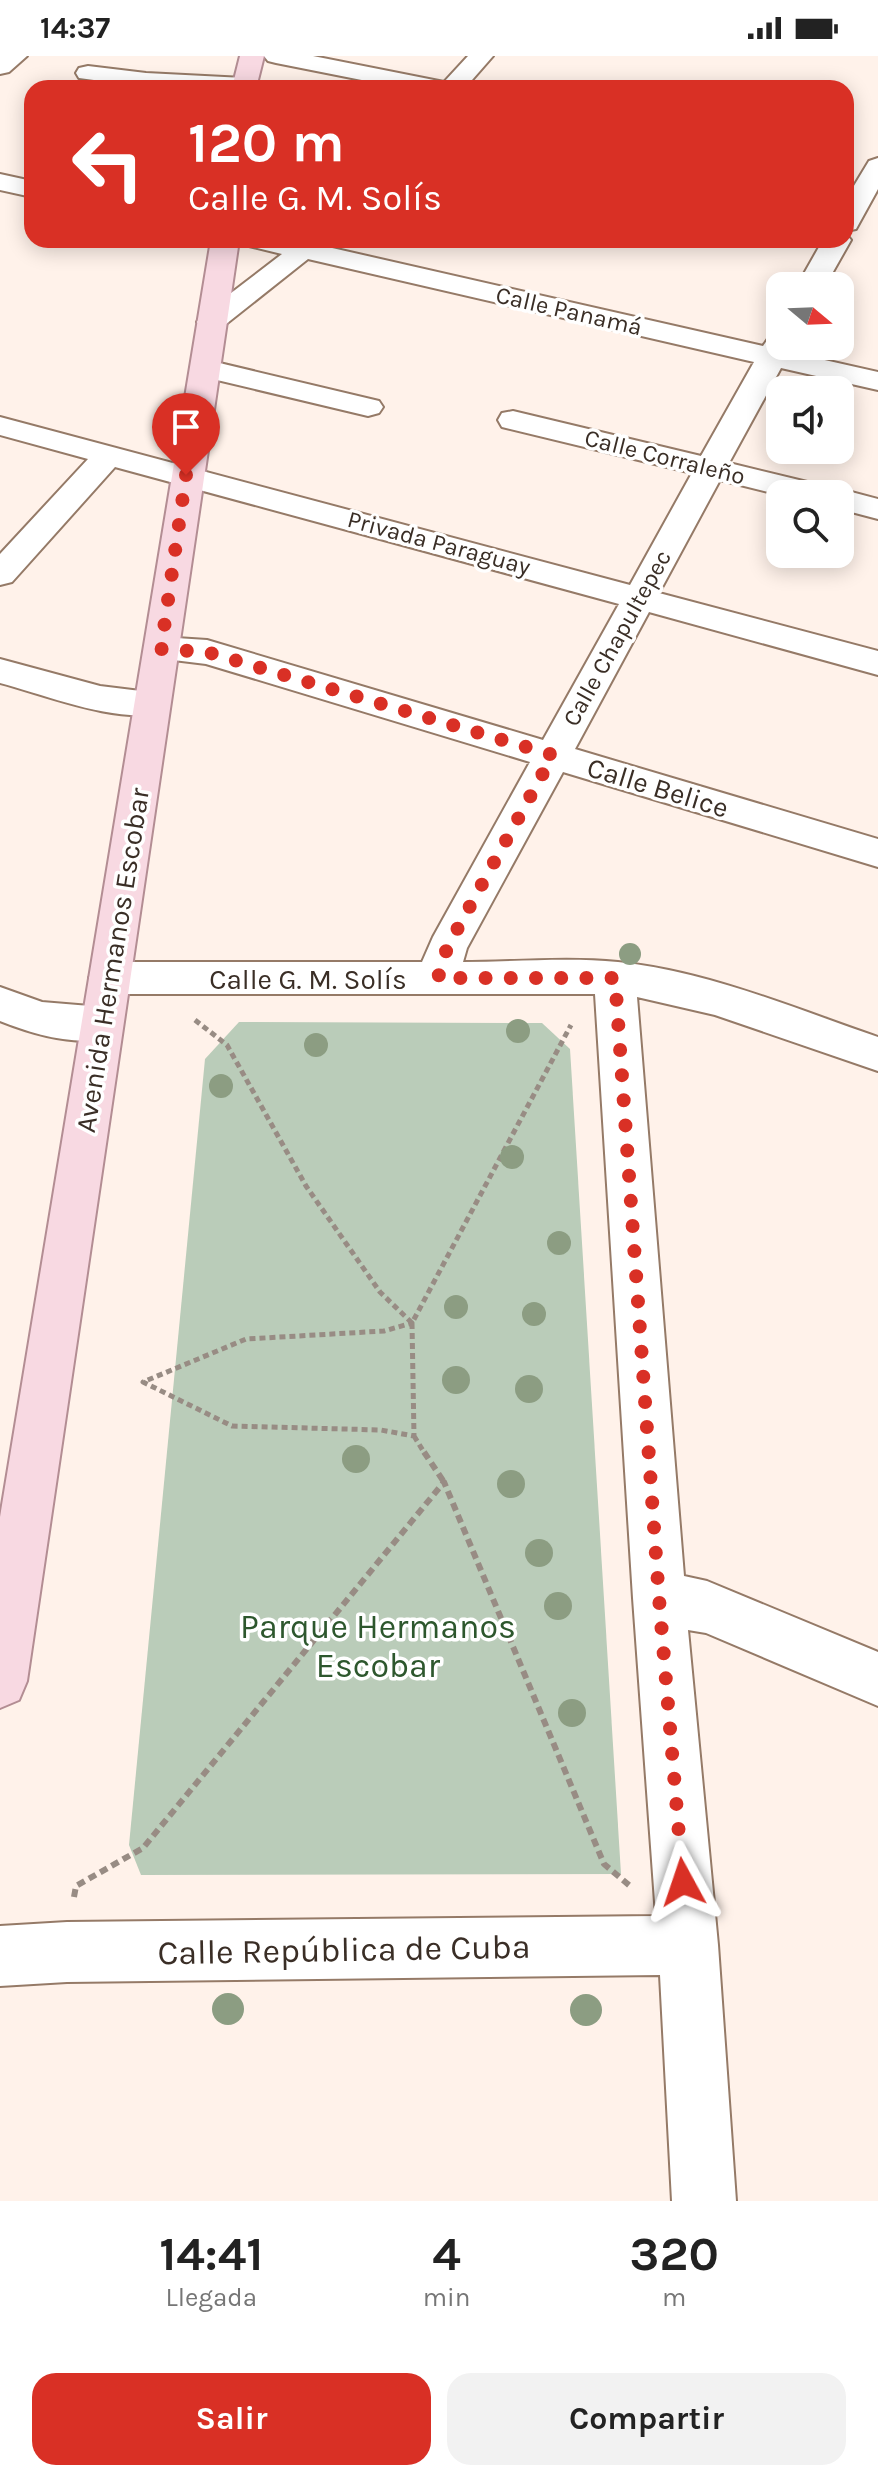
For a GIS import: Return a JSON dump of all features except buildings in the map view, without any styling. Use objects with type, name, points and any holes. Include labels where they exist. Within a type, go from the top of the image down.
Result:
[{"type":"main road","points":[[246,80],[252,56]]},
{"type":"main road","name":"Avenida Hermanos Escobar","points":[[1,1670],[224,248]]},
{"type":"street","points":[[0,67],[15,56]]},
{"type":"street","points":[[78,80],[110,56]]},
{"type":"street","points":[[276,56],[398,80]]},
{"type":"street","points":[[459,80],[481,56]]},
{"type":"street","points":[[78,80],[146,80]]},
{"type":"street","points":[[854,171],[876,172],[854,209]]},
{"type":"street","points":[[0,182],[24,187]]},
{"type":"street","points":[[211,322],[294,258],[302,248]]},
{"type":"street","name":"Calle Panamá","points":[[318,248],[766,348]]},
{"type":"street","points":[[819,272],[832,248]]},
{"type":"street","name":"Calle Chapultepec","points":[[438,978],[447,948],[771,360]]},
{"type":"street","name":"Calle Panamá","points":[[809,360],[878,381]]},
{"type":"street","points":[[207,369],[368,407]]},
{"type":"street","name":"Calle Corraleño","points":[[513,420],[766,481]]},
{"type":"street","name":"Privada Paraguay","points":[[0,426],[878,663]]},
{"type":"street","points":[[0,574],[109,455]]},
{"type":"street","points":[[854,503],[878,509]]},
{"type":"street","name":"Calle Belice","points":[[161,649],[207,652],[878,853]]},
{"type":"street","points":[[0,671],[100,698],[152,703]]},
{"type":"street","name":"Calle G. M. Solís","points":[[110,978],[615,978],[688,990],[878,1054]]},
{"type":"street","points":[[615,978],[659,1598],[688,1945],[704,2201]]},
{"type":"street","points":[[0,1004],[40,1019],[102,1024]]},
{"type":"street","points":[[659,1598],[707,1607],[878,1679]]},
{"type":"street","name":"Calle República de Cuba","points":[[0,1956],[67,1952],[688,1945]]},
{"type":"path","points":[[577,1014],[412,1323],[414,1436],[444,1482],[604,1864],[637,1891]]},
{"type":"path","points":[[190,1016],[227,1045],[306,1186],[380,1292],[412,1323]]},
{"type":"path","points":[[412,1323],[384,1331],[246,1339],[143,1382],[232,1426],[381,1430],[414,1436]]},
{"type":"path","points":[[76,1886],[143,1848],[444,1482]]},
{"type":"green space","name":"Parque Hermanos Escobar","points":[[239,1022],[542,1023],[570,1049],[621,1874],[141,1875],[129,1845],[205,1059]]},
{"type":"route","points":[[186,475],[161,649],[207,652],[553,755],[447,948],[438,978],[615,978],[659,1598],[683,1882]]}]
